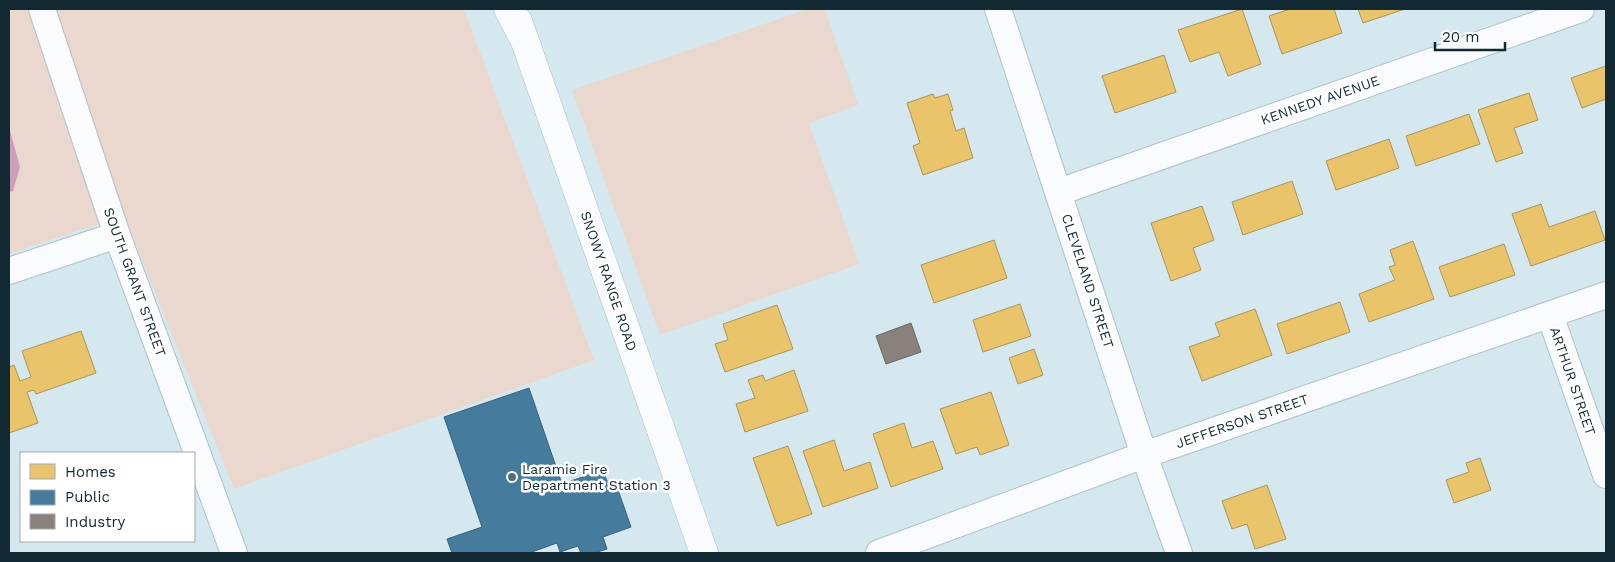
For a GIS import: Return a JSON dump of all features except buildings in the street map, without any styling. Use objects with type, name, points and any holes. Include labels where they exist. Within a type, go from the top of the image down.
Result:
[{"type":"main road","points":[[508,9],[526,43]]},
{"type":"main road","name":"SNOWY RANGE ROAD","points":[[514,9],[704,553]]},
{"type":"street","name":"SOUTH GRANT STREET","points":[[42,9],[117,235],[234,553]]},
{"type":"street","name":"CLEVELAND STREET","points":[[998,9],[1144,455],[1179,553]]},
{"type":"street","name":"KENNEDY AVENUE","points":[[1059,192],[1581,9]]},
{"type":"street","points":[[9,271],[117,235]]},
{"type":"street","name":"JEFFERSON STREET","points":[[879,553],[1144,455],[1606,295]]},
{"type":"street","name":"ARTHUR STREET","points":[[1550,315],[1606,475]]},
{"type":"shaded area","points":[[9,9],[464,9],[594,360],[234,489],[124,215],[9,254]]},
{"type":"shaded area","points":[[808,9],[825,9],[858,105],[809,123],[859,264],[660,335],[572,90]]},
{"type":"shaded area","points":[[9,127],[20,167],[13,191],[9,192]]},
{"type":"place","name":"Laramie Fire Department Station 3","points":[[512,477]]}]
